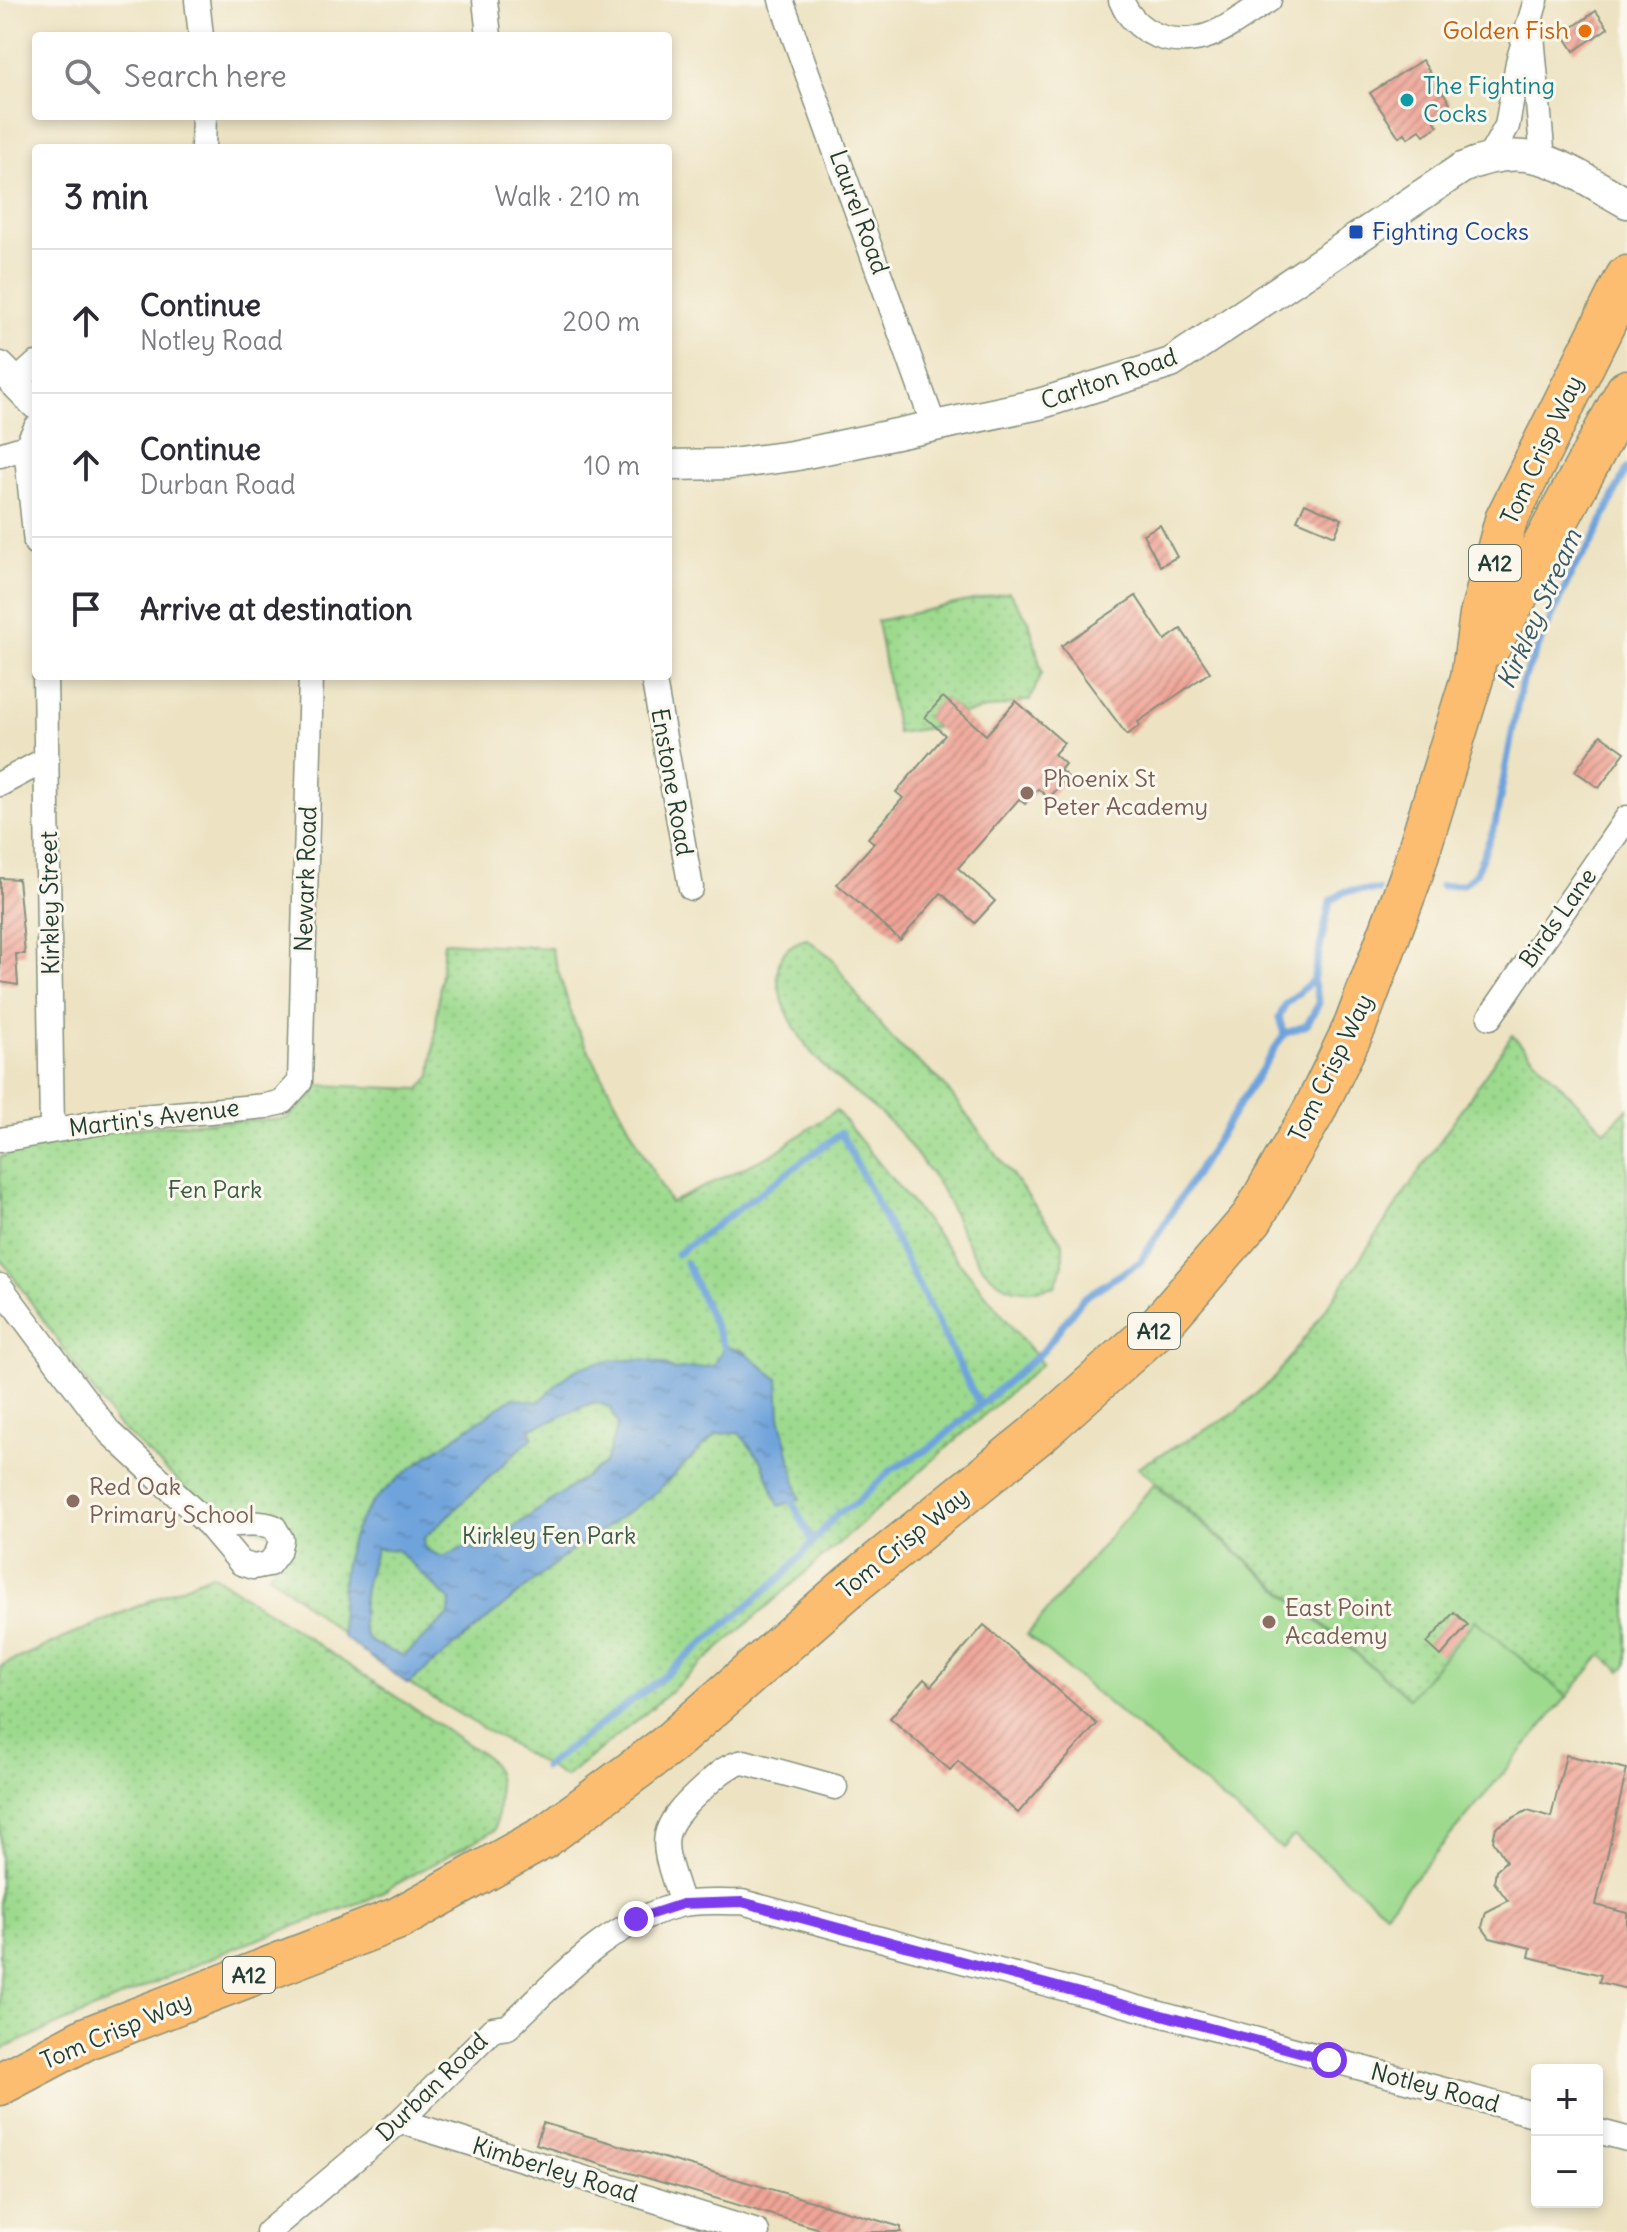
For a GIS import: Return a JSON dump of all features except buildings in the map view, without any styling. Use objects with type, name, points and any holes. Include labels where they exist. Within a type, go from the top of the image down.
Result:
[{"type":"highway","name":"Tom Crisp Way","points":[[0,2084],[87,2038],[399,1918],[543,1838],[667,1746],[852,1584],[1039,1433],[1159,1326],[1252,1218],[1314,1111],[1355,1026],[1410,879],[1472,678],[1481,615],[1506,520],[1627,277]]},
{"type":"highway","points":[[1538,453],[1566,426],[1627,320]]},
{"type":"highway","name":"Tom Crisp Way","points":[[1472,678],[1627,391]]},
{"type":"street","points":[[197,0],[201,32]]},
{"type":"street","points":[[485,0],[489,32]]},
{"type":"street","name":"Laurel Road","points":[[781,0],[934,426]]},
{"type":"street","points":[[1121,0],[1127,15],[1144,31],[1168,39],[1204,37],[1269,0]]},
{"type":"street","points":[[1490,156],[1507,126],[1518,62],[1534,8]]},
{"type":"street","points":[[1534,8],[1543,160]]},
{"type":"street","points":[[203,144],[204,120]]},
{"type":"street","name":"Carlton Road","points":[[672,465],[731,464],[792,456],[1039,404],[1171,363],[1462,168],[1490,156],[1519,153],[1543,160],[1584,178],[1627,203]]},
{"type":"street","points":[[0,455],[31,438],[32,459]]},
{"type":"street","name":"Kirkley Street","points":[[45,680],[52,1130]]},
{"type":"street","name":"Newark Road","points":[[300,1082],[311,680]]},
{"type":"street","name":"Enstone Road","points":[[654,680],[691,888]]},
{"type":"street","points":[[0,784],[47,759]]},
{"type":"street","name":"Birds Lane","points":[[1490,1017],[1627,818]]},
{"type":"street","name":"Martin's Avenue","points":[[0,1140],[179,1111],[266,1106],[282,1102],[300,1082]]},
{"type":"street","points":[[0,1286],[110,1433],[209,1525]]},
{"type":"street","points":[[682,1904],[668,1859],[667,1831],[675,1813],[728,1765],[744,1762],[835,1787]]},
{"type":"street","name":"Notley Road","points":[[682,1904],[742,1902],[1531,2113]]},
{"type":"street","name":"Durban Road","points":[[268,2232],[400,2121],[493,2029],[508,2027],[590,1950],[636,1919],[682,1904]]},
{"type":"street","name":"Kimberley Road","points":[[400,2121],[757,2232]]},
{"type":"street","points":[[1603,2133],[1627,2139]]},
{"type":"green space","points":[[1009,592],[1029,621],[1042,673],[1030,700],[963,714],[943,698],[926,717],[936,727],[897,733],[877,621]]},
{"type":"green space","points":[[807,939],[831,957],[863,1004],[897,1044],[941,1081],[1063,1243],[1063,1264],[1055,1286],[1032,1290],[1010,1288],[986,1271],[970,1249],[940,1187],[897,1129],[828,1070],[807,1046],[787,1012],[780,994],[778,976],[780,960],[789,947]]},
{"type":"green space","name":"Kirkley Fen Park","points":[[444,942],[551,948],[575,1025],[670,1203],[773,1154],[836,1110],[1042,1364],[646,1713],[565,1777],[417,1689],[328,1623],[269,1574],[290,1539],[217,1518],[115,1422],[0,1258],[0,1157],[106,1132],[178,1124],[287,1119],[314,1095],[317,1085],[420,1089],[431,1076]]},
{"type":"green space","points":[[1512,1035],[1605,1131],[1627,1109],[1627,1665],[1621,1671],[1601,1655],[1567,1697],[1475,1621],[1409,1698],[1138,1467],[1232,1415],[1273,1379],[1321,1316]]},
{"type":"green space","points":[[1154,1484],[1409,1698],[1475,1620],[1567,1697],[1386,1912],[1294,1836],[1282,1849],[1027,1635]]},
{"type":"green space","points":[[212,1574],[488,1758],[498,1783],[495,1830],[367,1900],[234,1948],[0,2050],[0,1666]]},
{"type":"water","points":[[724,1346],[745,1352],[778,1379],[780,1416],[800,1499],[779,1506],[762,1462],[739,1433],[716,1434],[654,1494],[562,1558],[408,1684],[343,1637],[341,1605],[344,1572],[358,1525],[378,1497],[434,1452],[512,1398],[538,1402],[566,1376],[586,1366],[640,1360],[674,1370],[714,1366]],"holes":[[[596,1402],[611,1408],[618,1425],[605,1463],[481,1550],[466,1547],[443,1557],[425,1549],[424,1538],[533,1437],[530,1428]],[[377,1548],[397,1550],[450,1601],[449,1615],[404,1656],[372,1643],[364,1632],[364,1595]]]},
{"type":"waterway","name":"Kirkley Stream","points":[[1441,886],[1464,884],[1476,873],[1495,825],[1521,685],[1573,570],[1592,543],[1627,468]]},
{"type":"waterway","points":[[544,1767],[662,1678],[783,1576],[838,1513],[855,1504],[891,1470],[930,1448],[1043,1351],[1083,1298],[1140,1262],[1284,1034],[1279,1017],[1286,1004],[1313,980],[1330,901],[1346,891],[1378,890]]},
{"type":"waterway","points":[[1284,1034],[1307,1025],[1319,1003],[1313,980]]},
{"type":"waterway","points":[[677,1254],[841,1133],[979,1404]]},
{"type":"waterway","points":[[686,1263],[724,1346]]},
{"type":"waterway","points":[[792,1501],[812,1541]]},
{"type":"place","name":"Golden Fish","points":[[1585,31]]},
{"type":"place","name":"The Fighting Cocks","points":[[1407,100]]},
{"type":"place","name":"Fighting Cocks","points":[[1356,232]]},
{"type":"place","name":"Phoenix St Peter Academy","points":[[1027,793]]},
{"type":"place","name":"Red Oak Primary School","points":[[73,1501]]},
{"type":"place","name":"East Point Academy","points":[[1269,1622]]},
{"type":"route","points":[[636,1919],[682,1904],[742,1902],[1329,2060]]},
{"type":"park label","name":"Fen Park","points":[[215,1190]]}]
